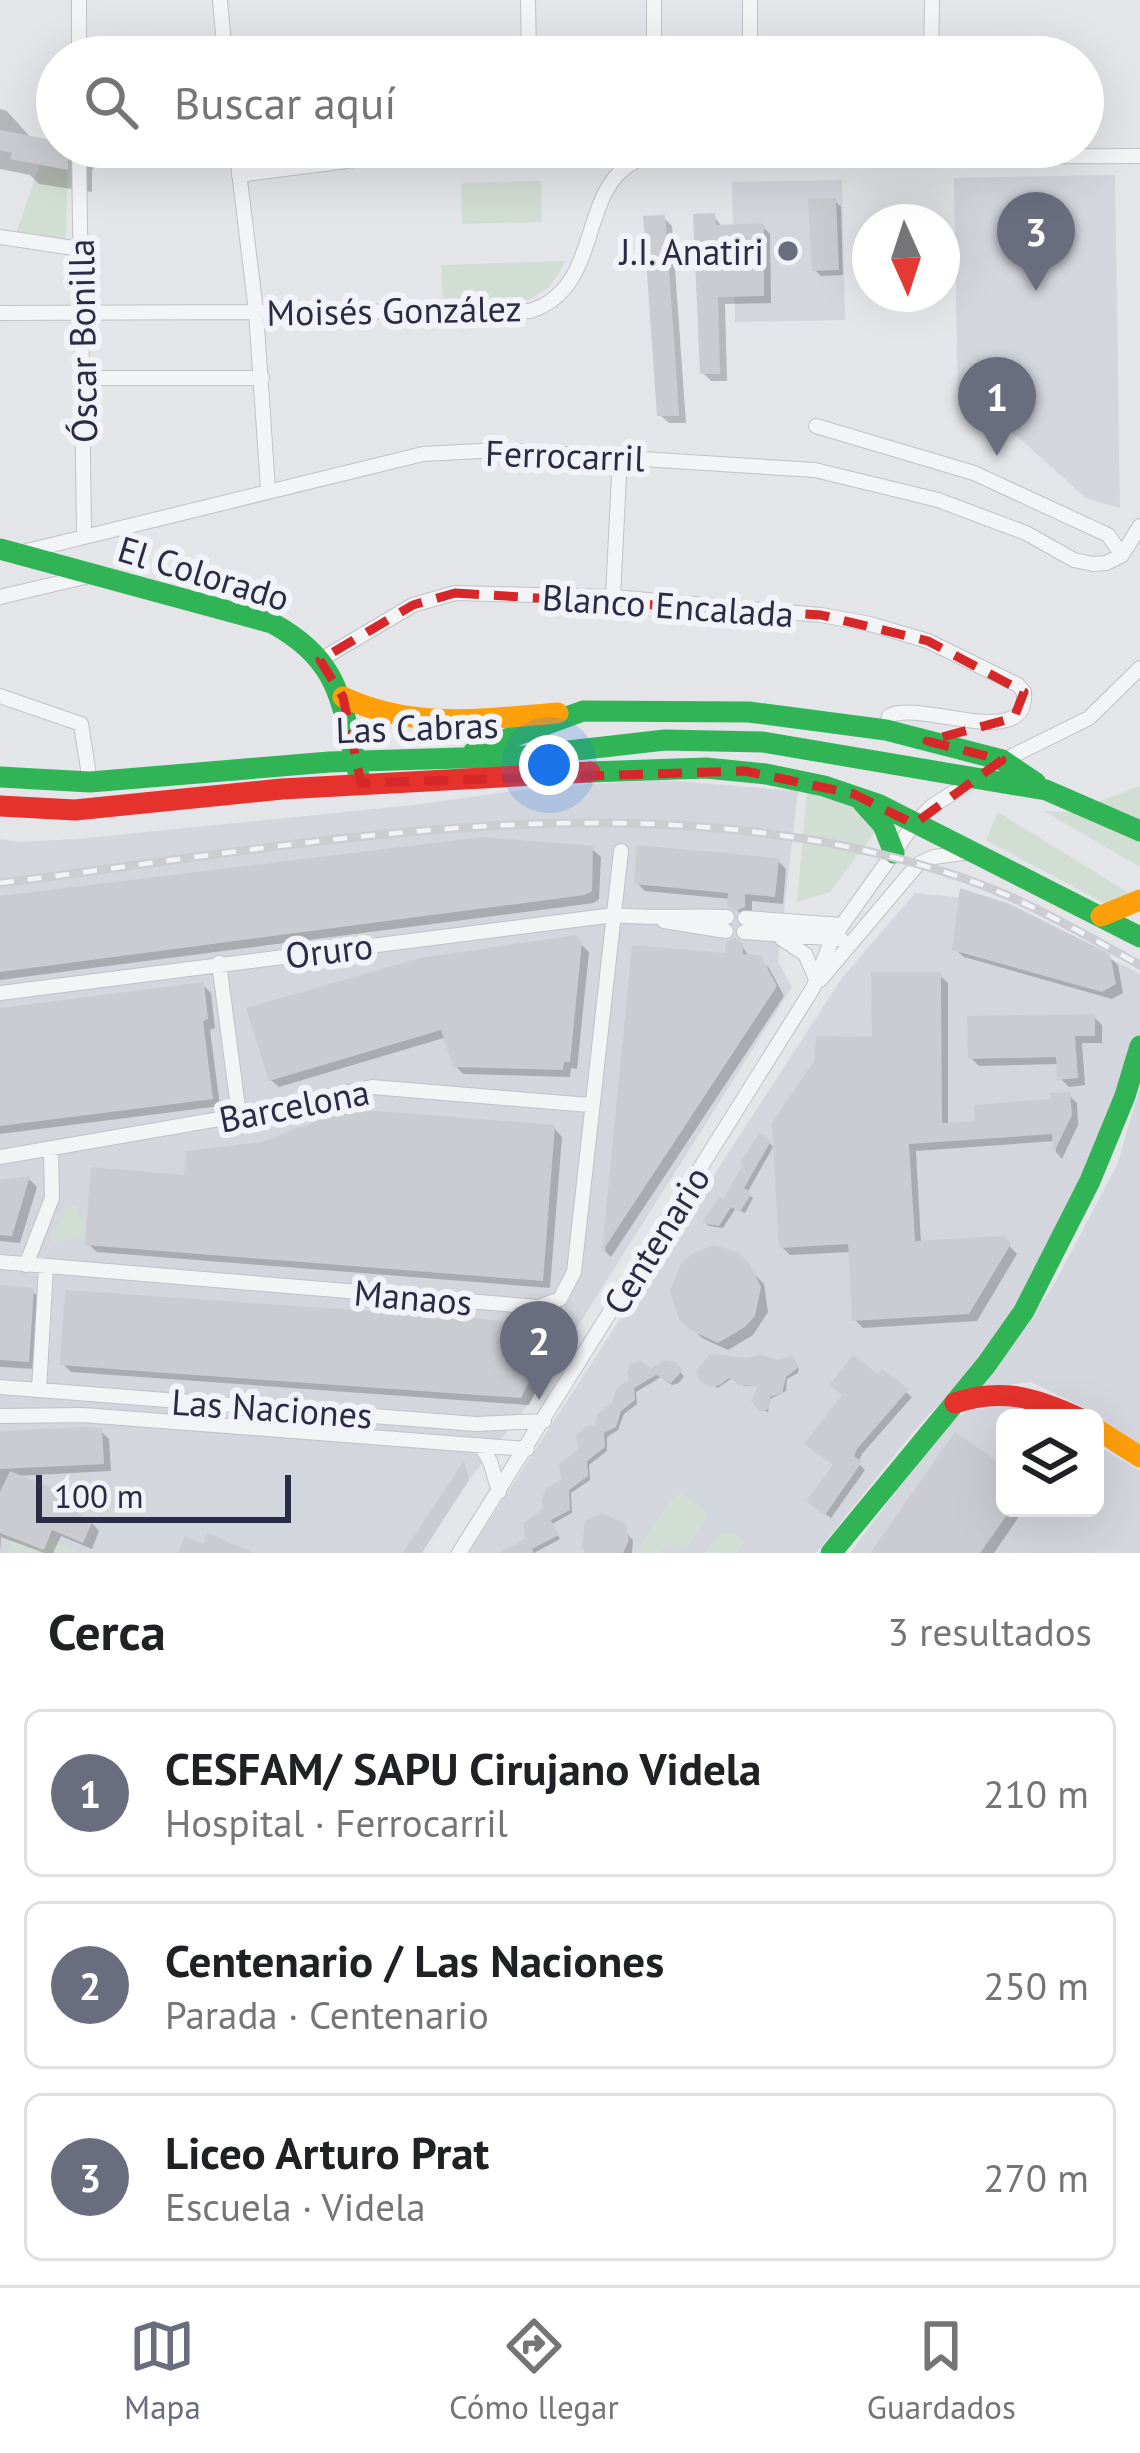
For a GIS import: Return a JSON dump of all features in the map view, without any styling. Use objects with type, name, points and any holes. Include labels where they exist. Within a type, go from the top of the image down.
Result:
[{"type":"main road","name":"El Colorado","points":[[9,551],[294,633],[320,660],[343,697],[358,772]]},
{"type":"main road","points":[[343,697],[371,714],[403,720],[583,711],[749,712],[886,730],[1002,760],[1046,790],[1140,831]]},
{"type":"main road","points":[[456,758],[583,711]]},
{"type":"main road","name":"Las Cabras","points":[[0,806],[94,808],[456,758],[524,756],[664,740],[764,742],[1046,790]]},
{"type":"main road","name":"Las Cabras","points":[[0,777],[90,782],[358,772],[745,771],[854,794],[1140,937]]},
{"type":"main road","points":[[854,794],[881,820],[894,854]]},
{"type":"main road","points":[[1101,916],[1140,900]]},
{"type":"main road","points":[[831,1553],[1013,1326],[1050,1265],[1090,1181],[1140,1046]]},
{"type":"main road","points":[[949,1405],[971,1396],[1025,1394],[1059,1409]]},
{"type":"main road","points":[[1104,1434],[1140,1457]]},
{"type":"street","points":[[79,0],[79,36]]},
{"type":"street","points":[[220,0],[223,36]]},
{"type":"street","points":[[527,0],[528,36]]},
{"type":"street","points":[[654,0],[654,36]]},
{"type":"street","points":[[750,0],[750,36]]},
{"type":"street","points":[[931,36],[932,0]]},
{"type":"street","points":[[1104,155],[1140,156]]},
{"type":"street","name":"Óscar Bonilla","points":[[80,168],[84,534]]},
{"type":"street","points":[[238,168],[256,313],[268,489]]},
{"type":"street","points":[[239,175],[281,168]]},
{"type":"street","name":"Moisés González","points":[[0,314],[517,312],[542,308],[570,284],[608,192],[625,168]]},
{"type":"street","points":[[0,237],[80,249]]},
{"type":"street","points":[[82,378],[262,378]]},
{"type":"street","points":[[816,426],[974,473],[1108,535],[1122,555],[1140,526]]},
{"type":"street","name":"Ferrocarril","points":[[9,551],[423,454],[499,450],[815,470],[938,500],[1026,533],[1074,560],[1106,563],[1122,555]]},
{"type":"street","points":[[613,597],[620,455]]},
{"type":"street","points":[[0,597],[94,574]]},
{"type":"street","name":"Blanco Encalada","points":[[320,660],[433,596],[613,597],[821,615],[870,624],[928,641],[1018,685],[1024,703],[1014,718],[979,723],[930,712],[897,712],[889,716],[886,730]]},
{"type":"street","name":"Centenario","points":[[459,1553],[814,984],[832,939],[914,824],[932,806],[1002,760],[1089,718],[1140,668]]},
{"type":"street","points":[[0,696],[81,724],[90,782]]},
{"type":"street","name":"Manaos","points":[[0,1262],[550,1305],[560,1300],[574,1272],[621,851]]},
{"type":"street","name":"Centenario","points":[[814,984],[857,940],[918,864],[974,852]]},
{"type":"street","name":"Oruro","points":[[0,993],[614,915],[659,919],[688,915],[727,924]]},
{"type":"street","points":[[814,984],[805,954],[791,942],[744,925],[842,925]]},
{"type":"street","points":[[765,934],[857,940]]},
{"type":"street","points":[[220,963],[238,1114]]},
{"type":"street","name":"Barcelona","points":[[0,1157],[372,1087],[590,1105]]},
{"type":"street","points":[[26,1264],[52,1198],[51,1150]]},
{"type":"street","points":[[39,1390],[46,1267]]},
{"type":"street","name":"Las Naciones","points":[[0,1387],[476,1424],[544,1421]]},
{"type":"street","name":"Las Naciones","points":[[0,1416],[83,1415],[527,1449]]},
{"type":"street","points":[[480,1445],[499,1492]]},
{"type":"highlighted area","points":[[455,593],[821,615],[928,641],[1024,692],[1014,718],[927,741],[1002,760],[914,824],[854,794],[745,771],[361,783],[343,697],[320,660],[413,605]]},
{"type":"shaded area","points":[[39,168],[68,168],[66,241],[16,234]]},
{"type":"shaded area","points":[[1115,175],[1120,508],[1086,498],[1018,437],[958,405],[960,204],[954,204],[954,178]]},
{"type":"shaded area","name":"J.I. Anatiri","points":[[842,180],[845,320],[735,322],[732,182]]},
{"type":"shaded area","points":[[541,181],[542,222],[462,224],[461,183]]},
{"type":"shaded area","points":[[566,261],[549,288],[528,300],[443,303],[441,265]]},
{"type":"shaded area","points":[[665,780],[798,791],[778,962],[792,987],[530,1402],[469,1480],[421,1553],[0,1553],[0,839],[77,839],[414,805],[549,786]]},
{"type":"shaded area","points":[[808,780],[870,807],[875,832],[830,892],[797,902]]},
{"type":"shaded area","points":[[1140,786],[1140,867],[1044,811],[1071,812]]},
{"type":"shaded area","points":[[998,812],[1137,898],[1128,916],[986,840]]},
{"type":"shaded area","points":[[915,893],[1022,912],[1140,974],[1140,1035],[1099,1168],[988,1352],[913,1432],[816,1553],[468,1553],[842,978]]},
{"type":"shaded area","points":[[1140,1087],[1140,1446],[1104,1421],[1104,1409],[1086,1409],[1031,1382],[977,1388],[1051,1290],[1117,1165]]},
{"type":"shaded area","points":[[77,1206],[77,1217],[85,1218],[83,1238],[52,1242],[51,1233],[65,1207]]},
{"type":"shaded area","points":[[1013,1405],[1022,1409],[996,1409],[996,1517],[1104,1517],[1104,1449],[1140,1471],[1140,1553],[850,1553],[948,1422],[970,1410]]},
{"type":"shaded area","points":[[681,1493],[707,1512],[686,1548],[667,1544],[661,1553],[635,1553],[674,1497]]},
{"type":"shaded area","points":[[732,1533],[745,1541],[736,1553],[704,1553],[720,1534]]},
{"type":"shaded area","points":[[49,1537],[77,1551],[7,1553],[13,1538],[43,1549]]},
{"type":"building","points":[[0,130],[36,137],[36,164],[10,159],[12,153],[0,150]]},
{"type":"building","points":[[836,198],[839,270],[812,271],[808,199]]},
{"type":"building","points":[[715,213],[716,225],[764,223],[764,296],[718,297],[720,374],[700,374],[693,214]]},
{"type":"building","points":[[665,215],[679,416],[657,416],[643,216]]},
{"type":"building","points":[[483,837],[593,846],[592,891],[0,972],[0,896]]},
{"type":"building","points":[[637,845],[779,858],[775,897],[745,894],[745,907],[736,911],[727,906],[728,893],[634,884]]},
{"type":"building","points":[[960,888],[1010,904],[1110,954],[1116,984],[1102,992],[952,950]]},
{"type":"building","points":[[576,935],[582,942],[570,1062],[564,1062],[563,1070],[453,1067],[441,1030],[269,1081],[246,1008],[420,958]]},
{"type":"building","points":[[735,938],[743,943],[743,954],[761,956],[777,986],[602,1252],[632,945],[725,953],[726,942]]},
{"type":"building","points":[[871,972],[941,972],[942,1123],[975,1121],[974,1105],[1051,1099],[1050,1093],[1070,1092],[1072,1115],[1053,1154],[1052,1134],[909,1144],[915,1241],[1004,1236],[1011,1244],[969,1314],[852,1321],[848,1244],[779,1248],[772,1123],[814,1061],[816,1036],[872,1037]]},
{"type":"building","points":[[204,982],[208,1019],[203,1021],[213,1099],[0,1126],[0,1008]]},
{"type":"building","points":[[1095,1014],[1095,1036],[1075,1036],[1078,1078],[1057,1080],[1056,1057],[968,1059],[967,1016]]},
{"type":"building","points":[[349,1109],[555,1125],[543,1281],[85,1245],[91,1167],[184,1175],[186,1151],[261,1142]]},
{"type":"building","points":[[760,1133],[771,1141],[744,1188],[752,1193],[740,1212],[731,1207],[719,1226],[702,1223],[719,1197],[723,1199]]},
{"type":"building","points":[[30,1176],[12,1236],[0,1235],[0,1180]]},
{"type":"building","points":[[714,1245],[748,1261],[761,1287],[755,1316],[718,1343],[690,1330],[679,1319],[670,1291],[681,1264]]},
{"type":"building","points":[[0,1285],[34,1288],[29,1362],[0,1360]]},
{"type":"building","points":[[65,1290],[556,1328],[521,1398],[60,1365]]},
{"type":"building","points":[[710,1354],[748,1358],[760,1354],[779,1360],[792,1355],[799,1367],[786,1377],[782,1393],[770,1397],[769,1409],[760,1412],[751,1401],[758,1386],[739,1385],[729,1378],[709,1387],[699,1380],[696,1371]]},
{"type":"building","points":[[853,1355],[909,1389],[857,1449],[854,1456],[862,1462],[825,1515],[806,1501],[833,1465],[804,1444],[842,1395],[829,1385]]},
{"type":"building","points":[[665,1360],[683,1370],[671,1383],[656,1375],[634,1388],[635,1400],[621,1411],[616,1427],[604,1433],[605,1447],[587,1461],[588,1476],[569,1490],[570,1510],[551,1520],[559,1535],[532,1549],[533,1553],[498,1553],[525,1539],[524,1523],[543,1509],[546,1488],[561,1480],[559,1464],[578,1450],[576,1435],[595,1426],[597,1414],[612,1403],[617,1387],[629,1380],[631,1363],[641,1361],[651,1368]]},
{"type":"building","points":[[102,1428],[104,1464],[0,1469],[0,1431]]},
{"type":"building","points":[[955,1432],[996,1461],[996,1517],[1006,1517],[980,1553],[870,1553]]},
{"type":"building","points":[[464,1461],[469,1480],[422,1553],[403,1553]]},
{"type":"building","points":[[10,1471],[65,1493],[60,1506],[93,1520],[83,1543],[52,1530],[44,1550],[0,1533],[0,1492]]},
{"type":"building","points":[[602,1513],[625,1523],[629,1540],[623,1553],[586,1553],[582,1548],[585,1521]]},
{"type":"building","points":[[207,1533],[255,1553],[178,1553],[185,1536],[203,1544]]},
{"type":"railway","points":[[0,883],[482,826],[603,823],[723,829],[842,846],[960,877],[1029,906],[1140,965]]},
{"type":"traffic: fast","points":[[0,549],[272,623],[315,655],[328,672],[361,783]]},
{"type":"traffic: fast","points":[[474,751],[583,711],[749,712],[886,730],[1002,760],[1036,783]]},
{"type":"traffic: fast","points":[[0,777],[90,782],[329,762],[524,756],[665,740],[763,742],[1046,790],[1140,831]]},
{"type":"traffic: fast","points":[[590,772],[706,768],[824,786],[880,805],[1140,937]]},
{"type":"traffic: fast","points":[[863,803],[883,825],[894,853]]},
{"type":"traffic: fast","points":[[831,1553],[986,1365],[1024,1311],[1090,1181],[1140,1046]]},
{"type":"traffic: slow","points":[[343,697],[422,718],[558,713]]},
{"type":"traffic: slow","points":[[1101,916],[1140,900]]},
{"type":"traffic: slow","points":[[1104,1434],[1140,1457]]},
{"type":"traffic: jam","points":[[0,806],[75,810],[282,789],[590,772]]},
{"type":"traffic: jam","points":[[955,1403],[1004,1395],[1058,1409]]},
{"type":"place","name":"J.I. Anatiri","points":[[788,251]]},
{"type":"place","name":"Liceo Arturo Prat","points":[[1036,291]]},
{"type":"place","name":"CESFAM/ SAPU Cirujano Videla","points":[[997,456]]},
{"type":"place","name":"Centenario / Las Naciones","points":[[539,1400]]}]
